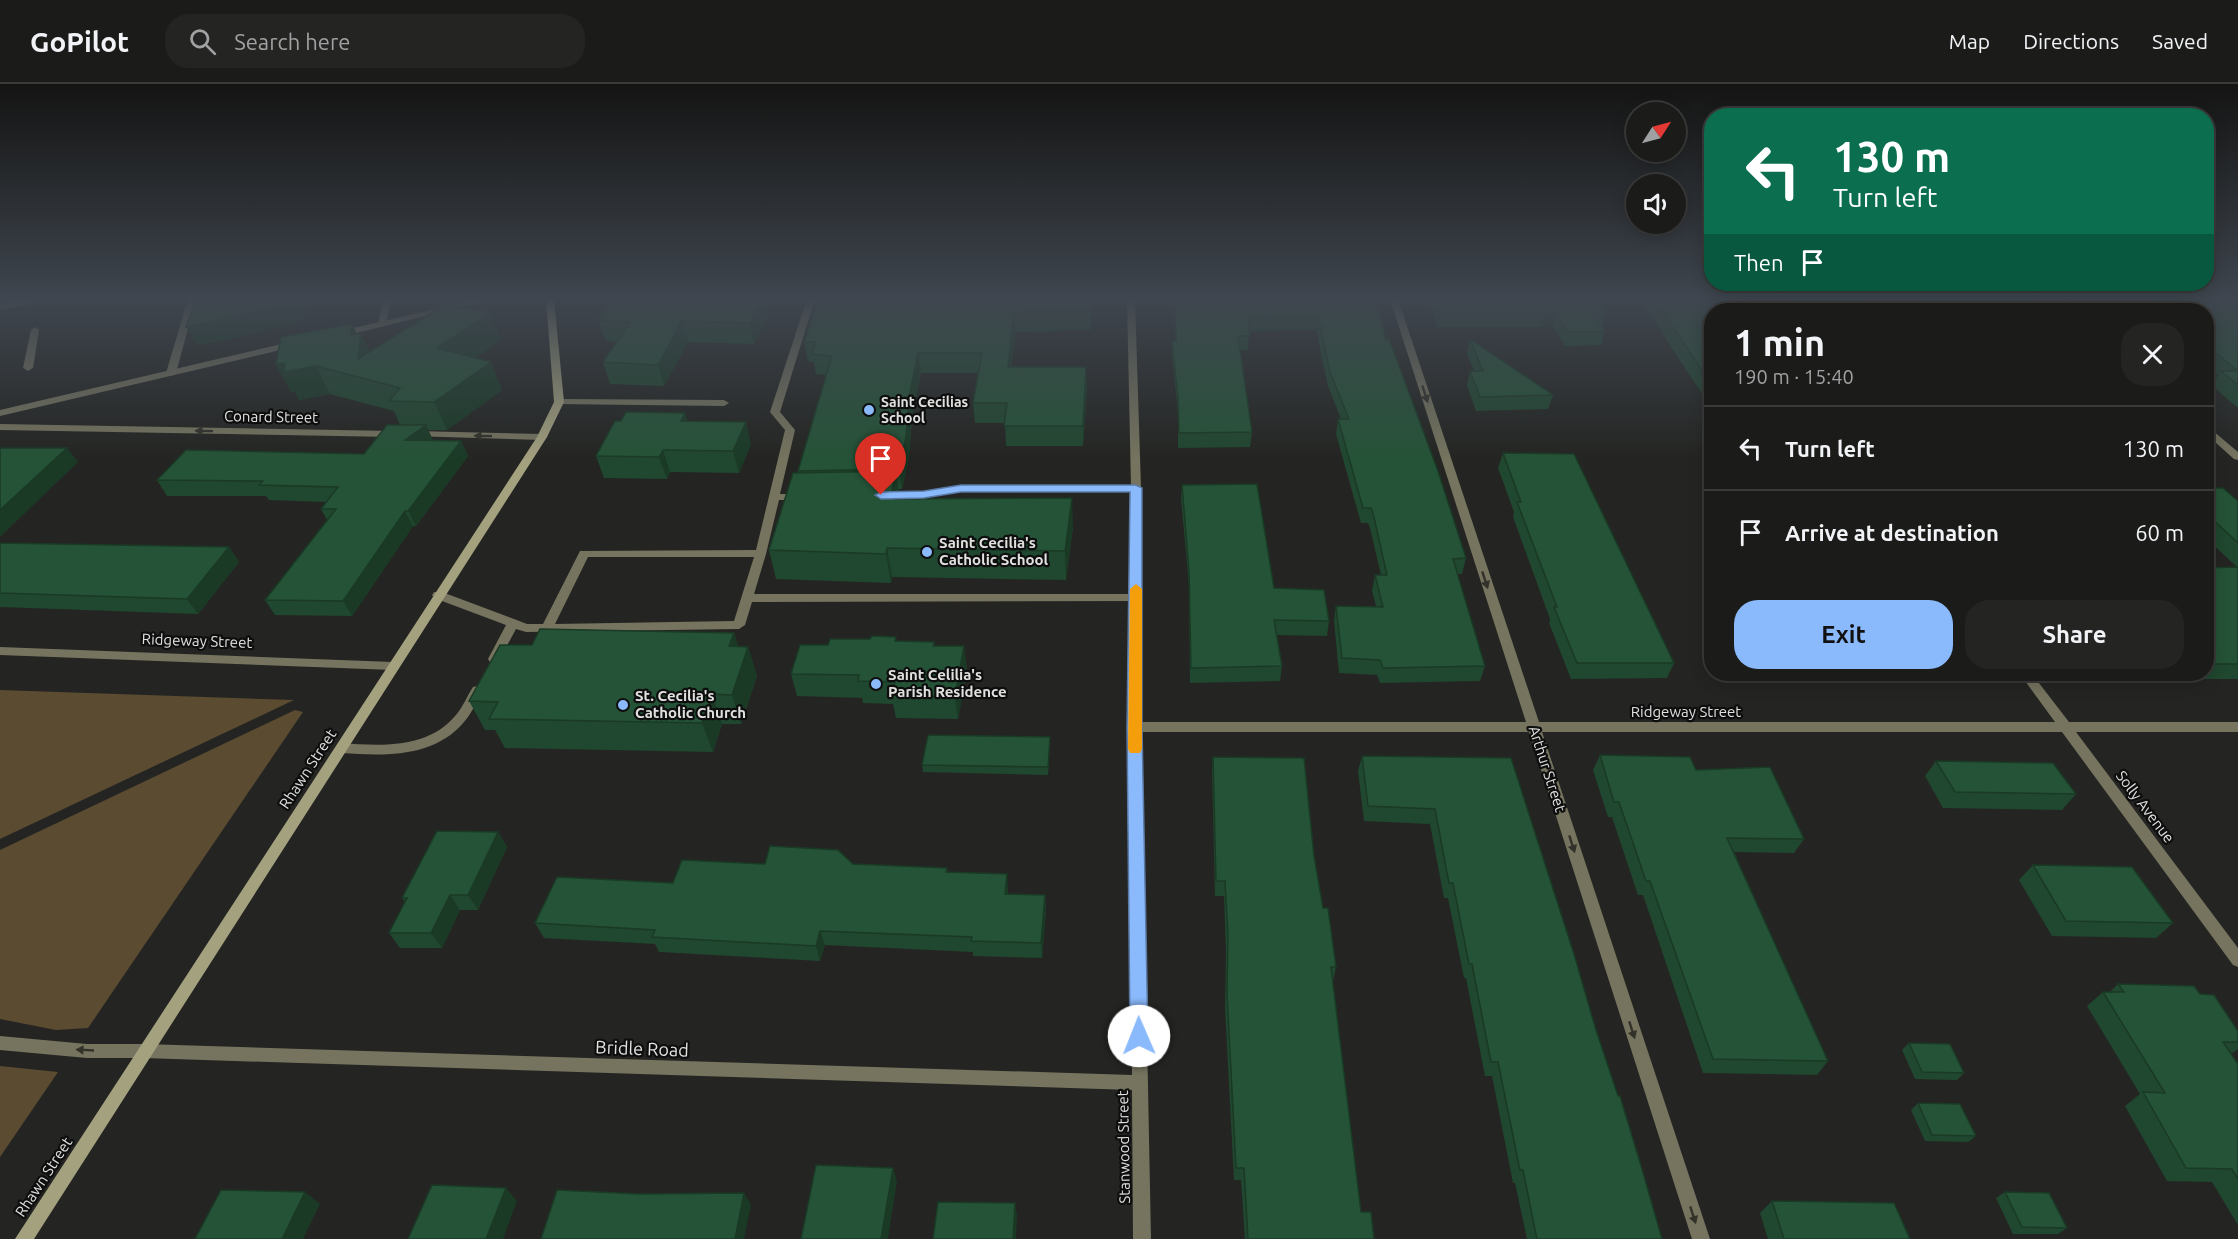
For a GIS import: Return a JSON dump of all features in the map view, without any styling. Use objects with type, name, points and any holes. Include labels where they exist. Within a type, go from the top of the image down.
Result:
[{"type":"main road","points":[[555,353],[559,402]]},
{"type":"main road","name":"Rhawn Street","points":[[24,1239],[542,437],[559,402]]},
{"type":"street","points":[[28,368],[31,353]]},
{"type":"street","points":[[171,373],[177,353]]},
{"type":"street","points":[[0,413],[257,353]]},
{"type":"street","points":[[438,595],[526,628],[739,625],[761,554],[790,430],[775,412],[794,353]]},
{"type":"street","name":"Stanwood Street","points":[[1132,353],[1136,488],[1135,728],[1142,1239]]},
{"type":"street","name":"Arthur Street","points":[[1412,353],[1701,1239]]},
{"type":"street","points":[[559,402],[724,403]]},
{"type":"street","name":"Conard Street","points":[[0,427],[542,437]]},
{"type":"street","points":[[2214,435],[2238,457]]},
{"type":"street","points":[[866,495],[924,494],[961,489],[1136,488]]},
{"type":"street","points":[[774,497],[809,497]]},
{"type":"street","points":[[547,628],[584,553],[761,554]]},
{"type":"street","points":[[747,598],[1136,598]]},
{"type":"street","points":[[342,747],[385,751],[419,746],[445,733],[459,721],[513,623]]},
{"type":"street","name":"Ridgeway Street","points":[[0,651],[393,666]]},
{"type":"street","name":"Solly Avenue","points":[[2031,681],[2238,960]]},
{"type":"street","name":"Ridgeway Street","points":[[1135,728],[2238,727]]},
{"type":"street","name":"Bridle Road","points":[[0,1043],[87,1051],[1140,1083]]},
{"type":"shaded area","points":[[0,690],[294,700],[0,839]]},
{"type":"shaded area","points":[[295,710],[303,712],[88,1028],[56,1030],[0,1019],[0,850]]},
{"type":"shaded area","points":[[0,1066],[58,1072],[0,1157]]},
{"type":"building","points":[[278,353],[359,353],[358,359],[368,353],[456,353],[491,362],[434,402],[389,401],[400,388],[316,366],[284,372],[285,363],[276,364]]},
{"type":"building","points":[[609,353],[665,353],[658,365],[603,362]]},
{"type":"building","points":[[812,353],[1010,353],[1008,367],[1086,367],[1083,426],[1004,426],[1007,403],[973,403],[982,353],[918,353],[899,469],[798,471],[832,356]]},
{"type":"building","points":[[1173,353],[1240,353],[1252,432],[1179,433]]},
{"type":"building","points":[[1326,353],[1394,353],[1438,471],[1466,558],[1453,559],[1485,666],[1383,668],[1380,660],[1342,658],[1336,606],[1383,607],[1375,575],[1387,575],[1373,513],[1371,508],[1363,508],[1338,419],[1349,419],[1330,372]]},
{"type":"building","points":[[1476,353],[1491,353],[1553,395],[1480,397],[1470,371],[1483,371]]},
{"type":"building","points":[[1690,353],[1704,353],[1704,373]]},
{"type":"building","points":[[2216,353],[2238,353],[2238,371]]},
{"type":"building","points":[[2221,371],[2238,371],[2238,385]]},
{"type":"building","points":[[626,412],[685,413],[681,421],[746,422],[733,451],[663,450],[659,457],[596,456],[615,421],[621,421]]},
{"type":"building","points":[[387,425],[426,425],[405,440],[461,441],[408,511],[405,511],[343,601],[265,600],[336,509],[321,509],[338,487],[259,485],[263,481],[157,480],[186,450],[364,454]]},
{"type":"building","points":[[0,448],[67,448],[0,510]]},
{"type":"building","points":[[1503,453],[1574,454],[1674,663],[1577,663],[1554,607],[1557,607],[1517,502],[1521,502]]},
{"type":"building","points":[[896,471],[891,495],[896,495],[895,499],[1072,498],[1065,551],[887,548],[886,554],[769,550],[793,473]]},
{"type":"building","points":[[1257,484],[1274,588],[1324,590],[1329,621],[1274,620],[1282,666],[1191,668],[1189,571],[1182,485]]},
{"type":"building","points":[[2214,488],[2223,488],[2238,501],[2238,543],[2214,520]]},
{"type":"building","points":[[0,543],[229,547],[187,599],[0,593]]},
{"type":"building","points":[[2238,567],[2238,664],[2214,664],[2214,568]]},
{"type":"building","name":"St. Cecilia's Catholic Church","points":[[540,629],[734,633],[729,646],[748,647],[732,695],[712,694],[702,723],[489,719],[498,702],[469,701],[500,645],[532,645]]},
{"type":"building","points":[[872,636],[896,637],[895,641],[934,642],[933,646],[964,646],[955,697],[892,695],[895,682],[858,681],[859,675],[791,674],[800,645],[828,645],[830,639],[870,639]]},
{"type":"building","points":[[928,735],[1050,737],[1048,767],[922,765]]},
{"type":"building","points":[[1600,755],[1690,757],[1696,770],[1770,767],[1804,839],[1727,838],[1828,1061],[1713,1059],[1650,881],[1646,881],[1619,802],[1614,802]]},
{"type":"building","points":[[1362,756],[1511,758],[1596,1030],[1618,1096],[1620,1096],[1662,1239],[1537,1239],[1498,1062],[1491,1062],[1472,964],[1469,964],[1453,883],[1449,883],[1435,809],[1368,806]]},
{"type":"building","points":[[1213,757],[1304,758],[1314,856],[1323,908],[1328,908],[1336,967],[1331,967],[1361,1212],[1371,1212],[1374,1239],[1248,1239],[1244,1168],[1236,1168],[1227,993],[1228,935],[1225,881],[1216,881]]},
{"type":"building","points":[[1936,761],[2053,763],[2076,794],[1955,792]]},
{"type":"building","points":[[437,831],[498,832],[468,895],[450,895],[431,933],[389,933],[407,898],[402,898]]},
{"type":"building","points":[[770,846],[838,850],[853,864],[947,868],[946,872],[1007,874],[1005,894],[1045,895],[1041,943],[971,941],[972,937],[820,931],[816,946],[652,937],[655,930],[535,923],[557,877],[673,883],[682,860],[765,864]]},
{"type":"building","points":[[2033,865],[2132,867],[2173,923],[2066,921]]},
{"type":"building","points":[[2118,984],[2194,986],[2200,994],[2214,995],[2238,1031],[2238,1042],[2223,1042],[2238,1064],[2238,1179],[2232,1169],[2186,1168],[2143,1092],[2165,1093],[2103,992],[2124,992]]},
{"type":"building","points":[[1909,1043],[1950,1044],[1964,1073],[1922,1072]]},
{"type":"building","points":[[1918,1103],[1960,1104],[1976,1136],[1932,1135]]},
{"type":"building","points":[[816,1165],[893,1168],[881,1239],[801,1239]]},
{"type":"building","points":[[432,1185],[506,1188],[486,1239],[408,1239]]},
{"type":"building","points":[[221,1190],[305,1192],[282,1239],[195,1239]]},
{"type":"building","points":[[557,1190],[640,1194],[744,1193],[735,1239],[541,1239]]},
{"type":"building","points":[[2005,1192],[2049,1193],[2067,1228],[2022,1227]]},
{"type":"building","points":[[1772,1201],[1894,1203],[1910,1239],[1784,1239]]},
{"type":"building","points":[[938,1202],[1015,1203],[1013,1239],[933,1239]]},
{"type":"slow traffic","points":[[1135,749],[1136,589]]},
{"type":"place","name":"Saint Cecilias School","points":[[869,410]]},
{"type":"place","name":"Saint Cecilia's Catholic School","points":[[927,552]]},
{"type":"place","name":"Saint Celilia's Parish Residence","points":[[876,684]]},
{"type":"place","name":"St. Cecilia's Catholic Church","points":[[623,705]]},
{"type":"route","points":[[881,495],[924,494],[961,489],[1136,488],[1135,728],[1139,1036]]}]
